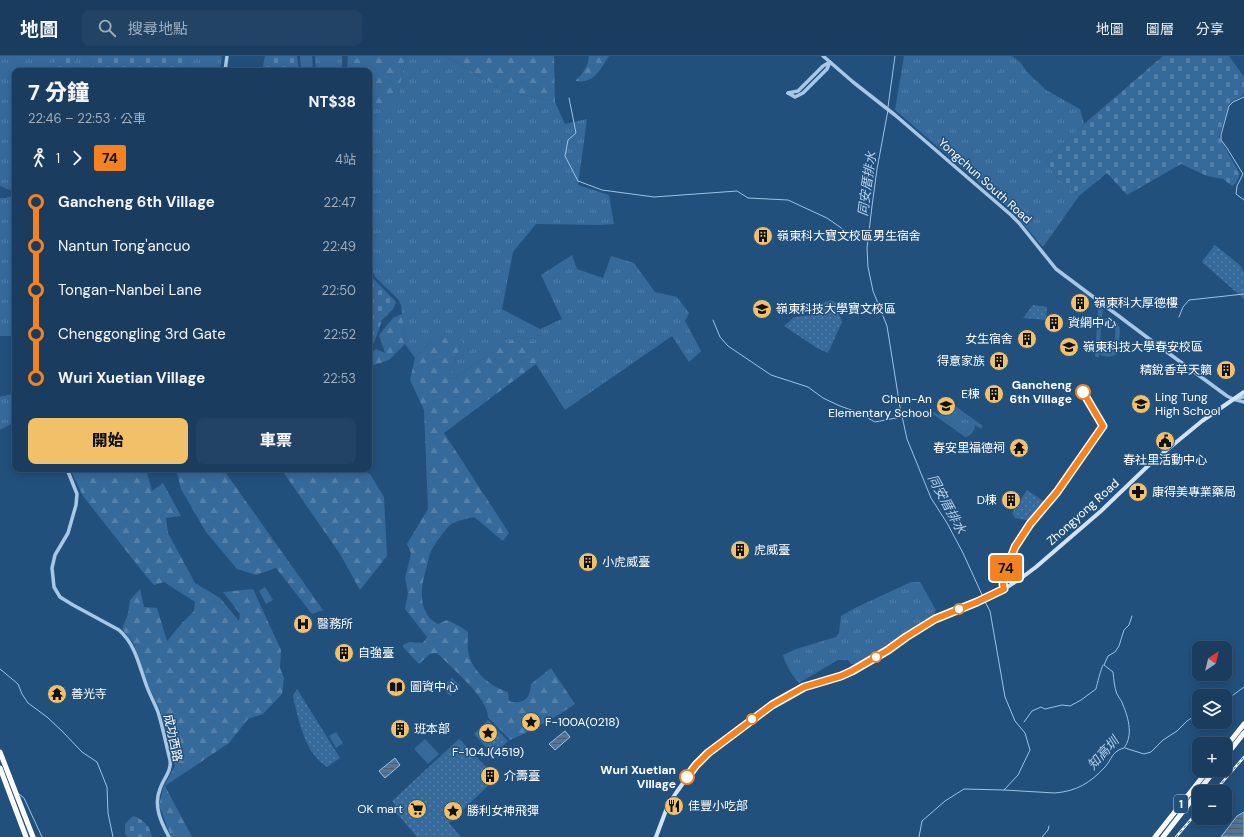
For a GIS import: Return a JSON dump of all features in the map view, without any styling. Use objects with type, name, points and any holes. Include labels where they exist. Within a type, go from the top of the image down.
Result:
[{"type":"highway","points":[[1232,739],[1244,724]]},
{"type":"highway","points":[[1232,748],[1244,733]]},
{"type":"highway","points":[[0,752],[33,837]]},
{"type":"highway","points":[[0,768],[26,837]]},
{"type":"highway","name":"1","points":[[1155,837],[1202,777]]},
{"type":"highway","name":"1","points":[[1163,837],[1210,777]]},
{"type":"main road","name":"Zhongyong Road","points":[[656,837],[668,805],[691,771],[715,747],[772,705],[804,687],[841,676],[852,671],[882,654],[935,619],[1004,589],[1030,572],[1101,510],[1151,463],[1202,420],[1244,392]]},
{"type":"street","points":[[225,68],[227,56]]},
{"type":"street","points":[[823,56],[830,62]]},
{"type":"street","points":[[830,62],[827,69],[803,93],[795,97],[788,93],[798,91],[823,66],[830,62]]},
{"type":"street","name":"Yongchun South Road","points":[[830,62],[891,112],[1019,223],[1056,268],[1227,396],[1244,402]]},
{"type":"street","points":[[1233,399],[1244,397]]},
{"type":"street","points":[[68,472],[77,494],[76,505],[68,533],[55,555],[52,568],[54,587],[60,597],[119,630],[130,642],[136,655],[147,688],[157,711],[171,765],[170,770],[159,789],[157,805],[160,820],[169,837]]},
{"type":"green space","points":[[0,56],[52,56],[53,63],[56,68],[12,68],[12,191],[0,186]]},
{"type":"green space","points":[[52,56],[77,56],[71,68],[56,68],[53,63]]},
{"type":"green space","points":[[77,56],[83,56],[90,59],[92,68],[71,68]]},
{"type":"green space","points":[[83,56],[189,56],[186,68],[92,68],[90,59]]},
{"type":"green space","points":[[189,56],[222,56],[220,68],[186,68]]},
{"type":"green space","points":[[265,56],[297,56],[299,68],[263,68]]},
{"type":"green space","points":[[300,56],[312,56],[313,68],[301,68]]},
{"type":"green space","points":[[315,56],[342,56],[342,68],[316,68]]},
{"type":"green space","points":[[348,56],[406,56],[396,107],[372,108],[372,68],[347,68]]},
{"type":"green space","points":[[406,56],[446,56],[503,90],[555,102],[565,124],[587,119],[578,185],[609,195],[614,224],[536,224],[513,252],[502,309],[540,329],[562,319],[541,275],[572,255],[577,269],[603,278],[611,256],[634,263],[655,292],[677,297],[689,313],[685,321],[701,351],[689,362],[672,336],[565,410],[536,364],[536,343],[517,336],[453,379],[449,377],[462,342],[432,340],[415,358],[405,344],[401,305],[398,299],[375,277],[372,270],[372,108],[396,106]]},
{"type":"green space","points":[[446,56],[554,56],[555,102],[503,90]]},
{"type":"green space","points":[[589,56],[609,56],[600,70],[592,78],[583,81],[576,81],[585,70]]},
{"type":"green space","points":[[904,56],[1012,56],[1021,63],[1026,71],[1046,90],[1080,109],[1084,124],[1046,161],[1057,177],[1079,196],[1043,247],[1013,212],[895,110]]},
{"type":"green space","points":[[1163,56],[1229,56],[1244,77],[1244,92],[1242,96],[1229,105],[1219,137],[1240,174],[1236,183],[1232,186],[1223,179],[1207,176],[1181,164],[1127,195],[1107,173],[1079,196],[1057,177],[1046,161],[1084,124]]},
{"type":"green space","points":[[12,195],[12,336],[0,336],[0,198],[6,198]]},
{"type":"green space","points":[[1215,245],[1240,265],[1244,272],[1244,299],[1203,263],[1202,261]]},
{"type":"green space","points":[[372,276],[396,302],[393,309],[382,320],[374,343],[372,345]]},
{"type":"green space","points":[[831,300],[836,303],[842,322],[828,353],[817,348],[784,326],[794,317],[811,315],[811,307]]},
{"type":"green space","points":[[1033,305],[1047,307],[1046,320],[1023,318]]},
{"type":"green space","points":[[1098,309],[1103,309],[1102,319],[1110,318],[1119,326],[1119,349],[1118,353],[1113,356],[1108,357],[1099,354],[1099,357],[1095,357]],"holes":[[[1108,322],[1114,326],[1115,335],[1112,350],[1111,352],[1106,353],[1100,348],[1101,327]]]},
{"type":"green space","points":[[402,314],[405,344],[389,360],[372,366],[372,352],[376,349],[385,353],[379,335],[393,318]]},
{"type":"green space","points":[[457,336],[462,342],[449,377],[453,379],[517,336],[536,343],[536,364],[444,433],[509,533],[503,541],[474,517],[453,523],[442,535],[431,551],[422,590],[423,606],[426,613],[438,624],[447,620],[468,632],[468,651],[473,665],[488,682],[501,690],[508,692],[509,701],[519,702],[525,700],[529,693],[531,684],[551,668],[575,704],[543,724],[510,740],[488,717],[486,709],[476,692],[437,653],[430,654],[419,664],[403,647],[403,645],[409,642],[423,643],[427,637],[405,609],[408,593],[405,578],[411,553],[407,544],[428,509],[424,410],[410,380],[415,358],[432,340]]},
{"type":"green space","points":[[12,394],[12,424],[0,430],[0,397]]},
{"type":"green space","points":[[944,398],[983,426],[981,429],[975,425],[972,433],[965,437],[933,414],[934,412],[939,415],[942,407],[947,405],[942,401]],"holes":[[[950,408],[970,421],[970,430],[963,432],[944,419],[944,412],[946,409]]]},
{"type":"green space","points":[[950,408],[970,421],[970,430],[963,432],[944,419],[944,412],[946,409]]},
{"type":"green space","points":[[71,472],[147,472],[152,491],[163,483],[181,516],[166,518],[168,533],[195,583],[220,598],[239,621],[240,614],[223,592],[253,589],[281,650],[280,668],[284,678],[282,694],[263,714],[248,719],[229,743],[165,786],[192,837],[171,837],[159,805],[163,788],[175,766],[159,707],[147,684],[134,644],[122,629],[128,614],[130,600],[140,589],[144,607],[157,608],[167,641],[194,611],[195,602],[164,582],[154,585],[83,496]]},
{"type":"green space","points":[[177,472],[225,472],[323,610],[312,614],[276,568],[256,575],[237,569],[206,532],[181,489]]},
{"type":"green space","points":[[283,472],[365,472],[370,474],[384,497],[387,556],[360,590],[340,554]]},
{"type":"green space","points":[[1027,490],[1046,503],[1032,521],[1015,518],[1012,513]]},
{"type":"green space","points":[[911,582],[920,582],[936,610],[933,617],[856,664],[851,664],[848,660],[838,660],[799,683],[786,663],[783,655],[796,649],[836,637],[839,633],[841,616]]},
{"type":"green space","points":[[265,587],[273,600],[266,604],[259,591]]},
{"type":"green space","points":[[452,678],[460,686],[450,696],[442,687]]},
{"type":"green space","points":[[297,689],[340,758],[327,767],[315,756],[304,736],[293,696]]},
{"type":"green space","points":[[488,720],[508,741],[493,755],[474,734]]},
{"type":"green space","points":[[336,732],[343,743],[336,748],[329,736]]},
{"type":"green space","points":[[425,739],[439,754],[428,764],[414,749]]},
{"type":"green space","points":[[459,739],[489,770],[483,776],[490,784],[449,823],[461,837],[417,837],[394,810],[395,807],[392,801]]},
{"type":"green space","points":[[133,816],[146,824],[152,837],[127,837],[125,834],[125,824]]},
{"type":"shaded area","points":[[565,731],[570,737],[555,750],[549,744]]},
{"type":"shaded area","points":[[395,758],[400,765],[385,778],[379,771]]},
{"type":"shaded area","points":[[1244,812],[1244,837],[1221,837],[1230,825],[1232,825],[1237,816]]},
{"type":"waterway","name":"同安厝排水","points":[[888,107],[895,56]]},
{"type":"waterway","points":[[1244,97],[1233,102],[1229,106],[1221,135],[1221,140],[1243,174],[1237,186],[1236,194],[1244,200]]},
{"type":"waterway","points":[[569,98],[576,133],[568,140],[565,156],[578,181],[602,190],[654,197],[737,191],[748,198],[788,200],[827,218],[847,232],[869,235]]},
{"type":"waterway","name":"同安厝排水","points":[[888,110],[872,206],[867,248],[868,267],[873,291],[887,326],[900,407],[907,439],[931,498],[947,523],[963,553],[983,597]]},
{"type":"waterway","points":[[1179,317],[1183,307],[1189,300],[1244,294]]},
{"type":"waterway","points":[[713,320],[720,337],[728,346],[771,375],[808,387],[823,398],[857,412],[875,422],[901,417]]},
{"type":"waterway","name":"同安厝排水","points":[[984,600],[990,611],[1005,697],[1015,721],[1025,733],[1030,750],[1018,775],[1004,790]]},
{"type":"waterway","name":"知高圳","points":[[919,837],[922,821],[945,801],[964,789],[1055,793],[1063,792],[1077,788],[1094,778],[1105,767],[1115,753],[1124,748],[1127,743],[1129,733],[1127,716],[1116,691],[1113,672],[1104,665],[1108,656],[1115,652],[1119,646],[1124,630],[1129,625],[1132,616]]},
{"type":"waterway","points":[[1024,722],[1032,711],[1041,707],[1045,709],[1062,705],[1070,706],[1081,700],[1096,689],[1103,665]]},
{"type":"waterway","points":[[0,669],[18,684],[28,703],[47,717],[82,752],[97,762],[107,787],[108,813],[113,837]]},
{"type":"waterway","points":[[1232,696],[1244,687]]},
{"type":"waterway","points":[[1125,748],[1144,754],[1151,752],[1163,740],[1177,731],[1192,718]]},
{"type":"waterway","points":[[19,794],[24,798],[42,837]]},
{"type":"waterway","points":[[1042,837],[1048,830],[1049,826]]},
{"type":"railway","points":[[1220,785],[1244,757]]},
{"type":"railway","points":[[1176,837],[1192,818]]},
{"type":"bus line","name":"74","points":[[687,777],[708,753],[772,705],[804,687],[841,676],[852,671],[888,650],[935,619],[1004,589],[1003,584],[1005,573],[1015,547],[1030,524],[1057,492],[1103,426],[1083,392]]},
{"type":"place","name":"嶺東科大寶文校區男生宿舍","points":[[763,236]]},
{"type":"place","name":"嶺東科大厚德樓","points":[[1080,303]]},
{"type":"place","name":"嶺東科技大學寶文校區","points":[[762,309]]},
{"type":"place","name":"資網中心","points":[[1054,323]]},
{"type":"place","name":"女生宿舍","points":[[1027,339]]},
{"type":"place","name":"嶺東科技大學春安校區","points":[[1069,347]]},
{"type":"place","name":"得意家族","points":[[999,361]]},
{"type":"place","name":"精銳香草天籟","points":[[1226,370]]},
{"type":"place","name":"Gancheng 6th Village","points":[[1083,392]]},
{"type":"place","name":"E棟","points":[[994,394]]},
{"type":"place","name":"Ling Tung High School","points":[[1141,404]]},
{"type":"place","name":"Chun-An Elementary School","points":[[946,406]]},
{"type":"place","name":"春社里活動中心","points":[[1165,441]]},
{"type":"place","name":"春安里福德祠","points":[[1019,448]]},
{"type":"place","name":"康得美專業藥局","points":[[1138,492]]},
{"type":"place","name":"D棟","points":[[1011,500]]},
{"type":"place","name":"虎威臺","points":[[740,550]]},
{"type":"place","name":"小虎威臺","points":[[588,562]]},
{"type":"place","name":"醫務所","points":[[303,624]]},
{"type":"place","name":"自強臺","points":[[344,653]]},
{"type":"place","name":"圖資中心","points":[[396,687]]},
{"type":"place","name":"善光寺","points":[[57,694]]},
{"type":"place","name":"F-100A(0218)","points":[[531,722]]},
{"type":"place","name":"班本部","points":[[400,729]]},
{"type":"place","name":"F-104J(4519)","points":[[488,733]]},
{"type":"place","name":"介壽臺","points":[[490,776]]},
{"type":"place","name":"Wuri Xuetian Village","points":[[687,777]]},
{"type":"place","name":"佳豐小吃部","points":[[674,806]]},
{"type":"place","name":"OK mart","points":[[417,809]]},
{"type":"place","name":"勝利女神飛彈","points":[[453,811]]}]
